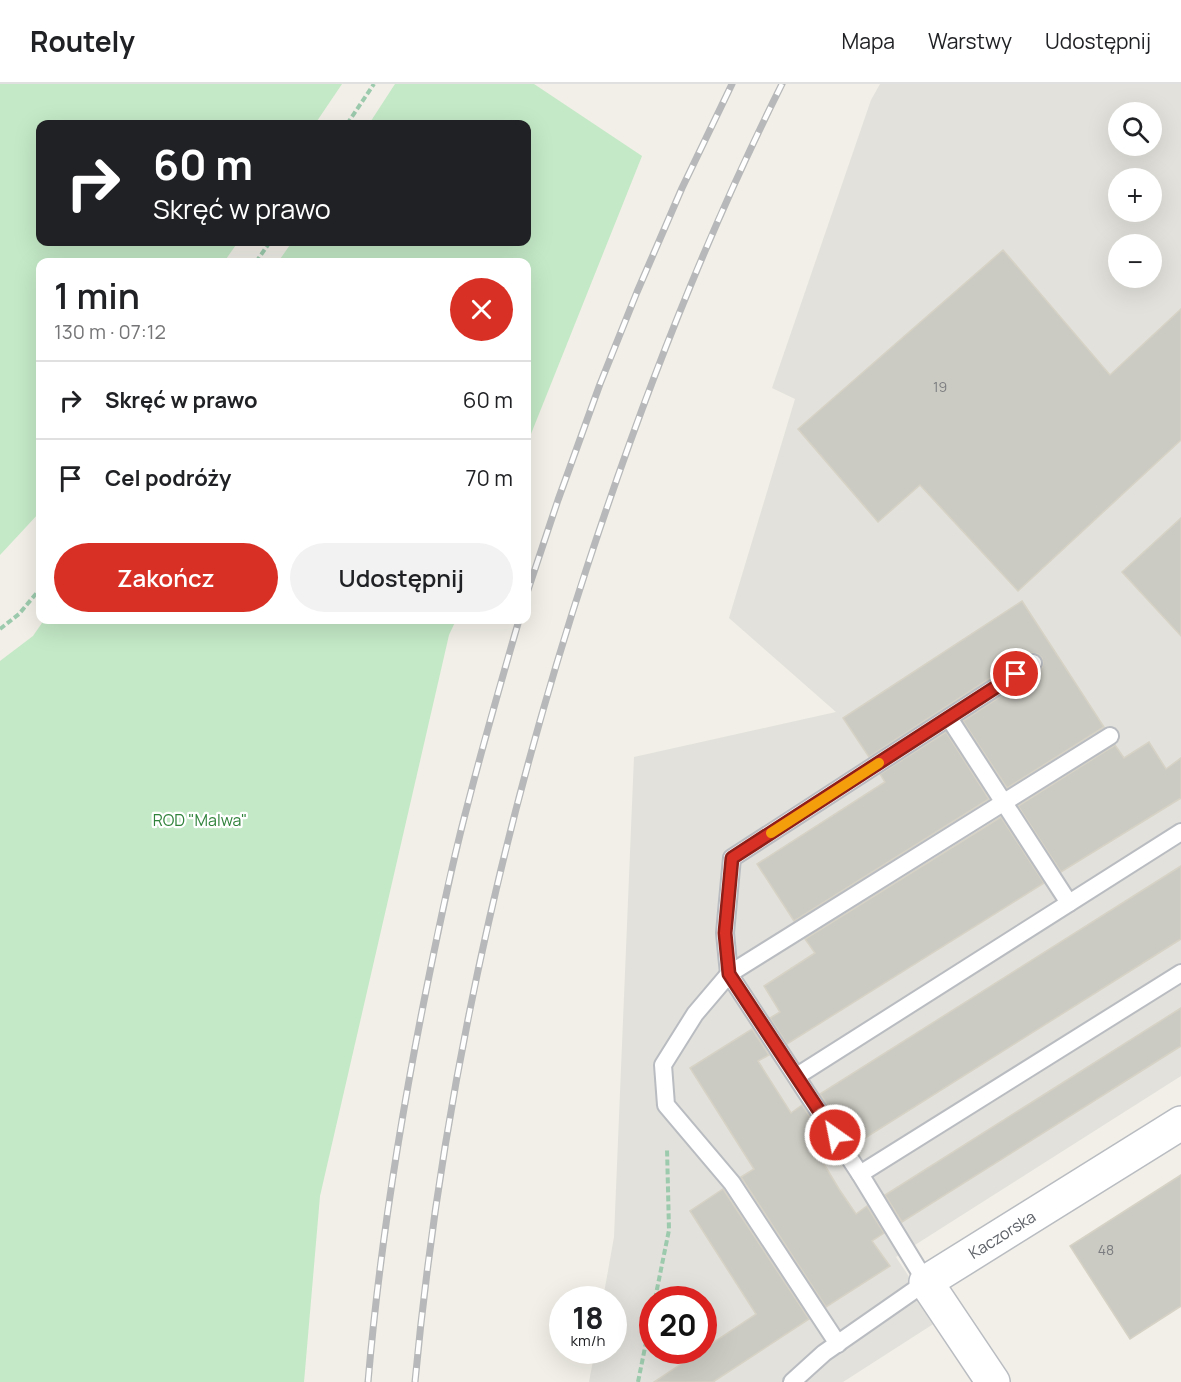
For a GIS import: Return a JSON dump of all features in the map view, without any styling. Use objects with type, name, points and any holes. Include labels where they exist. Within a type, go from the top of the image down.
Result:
[{"type":"street","name":"Kaczorska","points":[[926,1282],[1181,1123]]},
{"type":"street","points":[[926,1282],[993,1382]]},
{"type":"lane","points":[[792,1382],[824,1353],[926,1282],[860,1174],[729,974],[725,933],[732,858],[1033,663]]},
{"type":"lane","points":[[949,718],[1069,903]]},
{"type":"lane","points":[[838,1344],[732,1183],[666,1105],[663,1065],[695,1014],[729,974],[1110,736]]},
{"type":"lane","points":[[797,1076],[1181,832]]},
{"type":"lane","points":[[860,1174],[1181,973]]},
{"type":"path","points":[[350,120],[374,84]]},
{"type":"path","points":[[0,629],[19,614],[36,594]]},
{"type":"path","points":[[658,1286],[669,1230],[666,1105]]},
{"type":"path","points":[[638,1382],[642,1364]]},
{"type":"shaded area","points":[[880,84],[1181,84],[1181,1076],[896,1257],[938,1321],[843,1382],[589,1382],[592,1364],[627,1364],[627,1286],[605,1286],[614,1237],[634,757],[836,712],[729,618],[795,399],[772,388],[871,100]]},
{"type":"green space","points":[[0,84],[342,84],[318,120],[36,120],[36,246],[235,246],[227,258],[36,258],[36,516],[0,555]]},
{"type":"green space","points":[[395,84],[534,84],[642,156],[531,434],[531,258],[281,258],[289,246],[531,246],[531,120],[372,120]]},
{"type":"green space","name":"ROD \"Malwa\"","points":[[41,624],[454,624],[449,635],[320,1196],[304,1382],[0,1382],[0,661],[33,636]]},
{"type":"building","points":[[1003,250],[1110,375],[1181,309],[1181,440],[1018,591],[920,485],[878,522],[798,429]]},
{"type":"building","points":[[1181,518],[1181,636],[1122,572]]},
{"type":"building","points":[[1022,601],[1104,727],[1007,788],[963,721],[1039,671],[1042,668],[1042,658],[1032,653],[1027,654],[869,757],[843,718]]},
{"type":"building","points":[[946,732],[989,799],[794,921],[757,864],[885,782],[880,774]]},
{"type":"building","points":[[1149,742],[1166,769],[1181,758],[1181,798],[1061,872],[1018,806],[1115,745],[1124,758]]},
{"type":"building","points":[[1001,817],[1044,883],[787,1044],[770,1018],[780,1012],[764,986],[815,953],[805,939]]},
{"type":"building","points":[[1181,866],[1181,939],[854,1145],[820,1094]]},
{"type":"building","points":[[1181,1008],[1181,1046],[902,1222],[885,1195]]},
{"type":"building","points":[[752,1029],[769,1055],[758,1061],[791,1113],[802,1105],[836,1157],[824,1164],[839,1189],[856,1214],[867,1206],[884,1233],[872,1241],[890,1266],[826,1307],[741,1177],[754,1169],[690,1068]]},
{"type":"building","points":[[1181,1175],[1181,1306],[1130,1339],[1070,1246]]},
{"type":"building","points":[[723,1189],[809,1319],[713,1382],[654,1382],[681,1364],[717,1364],[717,1340],[756,1314],[690,1211]]},
{"type":"railway","points":[[531,581],[600,384],[637,292],[682,188],[732,84]]},
{"type":"railway","points":[[415,1382],[426,1278],[458,1071],[502,866],[528,765],[588,564],[630,441],[701,260],[782,84]]},
{"type":"railway","points":[[368,1382],[391,1191],[424,1001],[461,831],[518,624]]},
{"type":"slow traffic","points":[[771,833],[879,763]]},
{"type":"route","points":[[835,1135],[729,974],[725,933],[732,858],[1016,674]]}]
